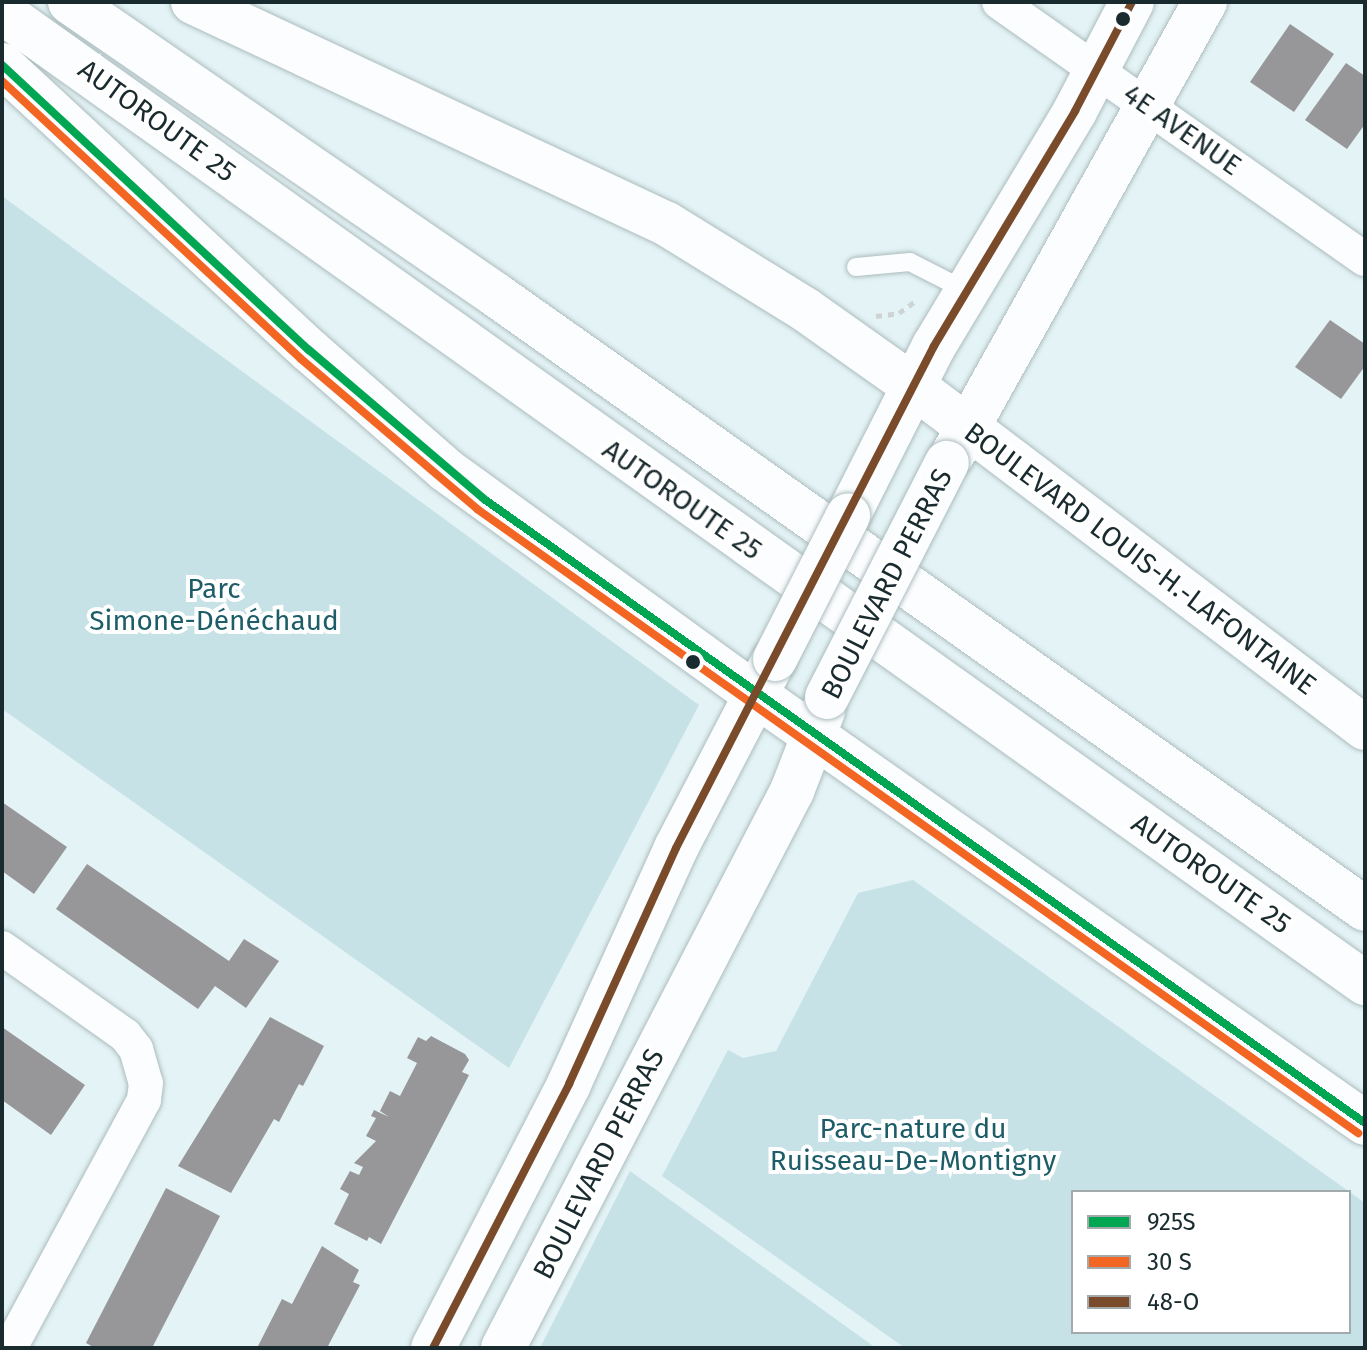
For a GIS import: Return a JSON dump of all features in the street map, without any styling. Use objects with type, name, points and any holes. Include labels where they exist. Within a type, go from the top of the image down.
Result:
[{"type":"main road","name":"AUTOROUTE 25","points":[[70,2],[496,295],[1365,909]]},
{"type":"main road","name":"BOULEVARD LOUIS-H.-LAFONTAINE","points":[[193,2],[667,224],[796,303],[958,446],[1365,728]]},
{"type":"main road","points":[[433,1348],[569,1084],[676,848],[908,403],[945,290],[1097,71],[1132,2]]},
{"type":"main road","name":"BOULEVARD PERRAS","points":[[503,1348],[785,805],[821,717],[958,446],[1205,2]]},
{"type":"main road","name":"AUTOROUTE 25","points":[[2,12],[1365,983]]},
{"type":"main road","points":[[2,65],[318,358],[446,470],[766,677],[1365,1123]]},
{"type":"street","name":"4E AVENUE","points":[[999,2],[1365,259]]},
{"type":"street","points":[[2,948],[125,1035],[142,1068],[144,1100],[10,1348]]},
{"type":"lane","points":[[856,267],[910,262],[945,290]]},
{"type":"path","points":[[894,324],[889,316],[945,290]]},
{"type":"green space","name":"Parc Simone-Dénéchaud","points":[[2,196],[699,705],[509,1068],[2,709]]},
{"type":"green space","name":"Parc-nature du Ruisseau-De-Montigny","points":[[913,880],[1347,1190],[1071,1190],[1071,1334],[1351,1334],[1351,1193],[1365,1203],[1365,1348],[905,1348],[662,1176],[728,1050],[743,1058],[776,1051],[858,893]]},
{"type":"green space","points":[[630,1171],[876,1348],[540,1348]]},
{"type":"building","points":[[1290,24],[1334,54],[1294,112],[1250,82]]},
{"type":"building","points":[[1346,63],[1365,76],[1365,124],[1347,149],[1305,120]]},
{"type":"building","points":[[1330,320],[1365,344],[1365,366],[1341,399],[1295,367]]},
{"type":"building","points":[[2,802],[67,847],[34,894],[2,871]]},
{"type":"building","points":[[87,864],[229,961],[244,939],[279,961],[246,1008],[215,986],[198,1009],[56,909]]},
{"type":"building","points":[[270,1017],[324,1046],[303,1086],[299,1084],[279,1122],[274,1119],[231,1193],[178,1166]]},
{"type":"building","points":[[2,1027],[85,1085],[51,1135],[2,1100]]},
{"type":"building","points":[[431,1036],[465,1054],[469,1060],[462,1072],[469,1075],[381,1244],[369,1237],[367,1241],[334,1224],[349,1194],[340,1189],[350,1171],[359,1175],[363,1167],[354,1163],[376,1141],[366,1136],[376,1118],[371,1116],[374,1110],[389,1117],[380,1111],[390,1091],[400,1096],[417,1063],[407,1058],[418,1037],[426,1041]]},
{"type":"building","points":[[166,1188],[220,1216],[152,1348],[95,1348],[86,1343]]},
{"type":"building","points":[[322,1246],[359,1270],[353,1282],[360,1285],[327,1348],[257,1348],[282,1299],[292,1304]]},
{"type":"transit line","name":"48-O","points":[[433,1348],[569,1084],[676,848],[934,346],[1075,111],[1132,2]]},
{"type":"transit line","name":"925S","points":[[2,65],[309,350],[484,499],[1365,1123]]},
{"type":"transit line","points":[[2,81],[301,359],[477,509],[1358,1133]]}]
